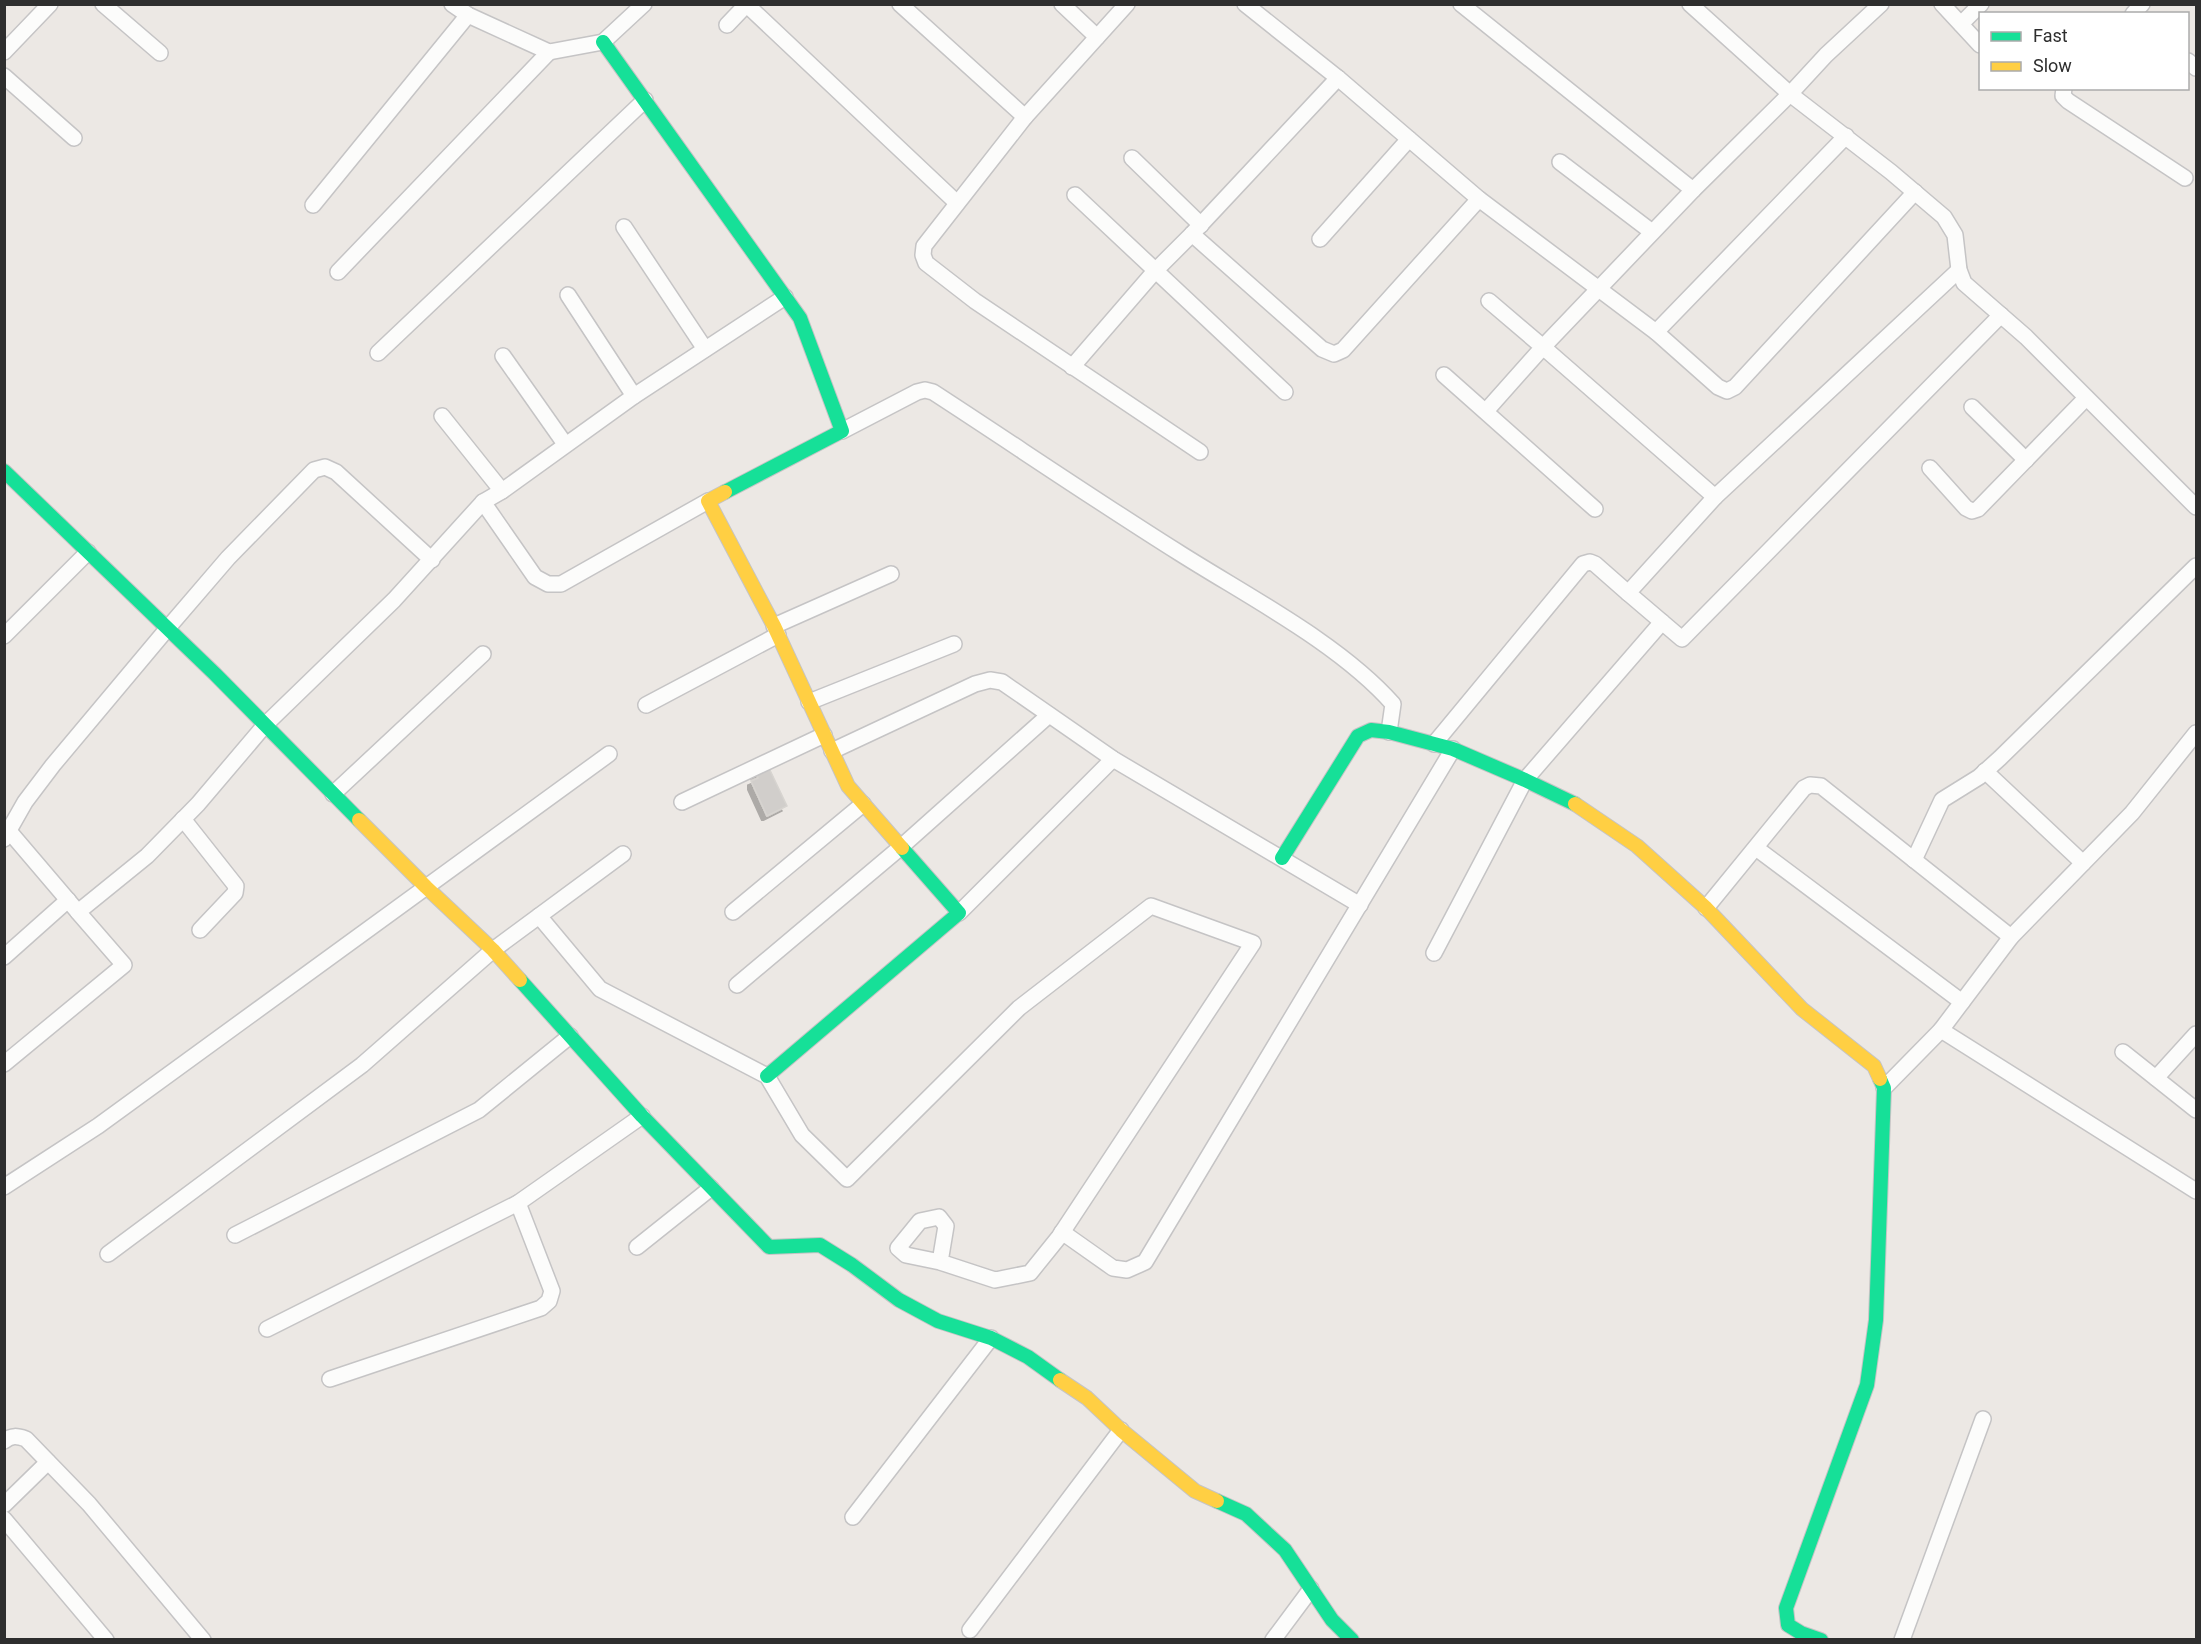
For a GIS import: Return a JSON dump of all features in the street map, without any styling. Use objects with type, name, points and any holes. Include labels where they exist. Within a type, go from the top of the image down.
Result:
[{"type":"street","points":[[4,52],[50,4]]},
{"type":"street","points":[[103,4],[160,53]]},
{"type":"street","points":[[452,4],[468,15],[549,52],[603,42],[644,4]]},
{"type":"street","points":[[900,4],[1025,117]]},
{"type":"street","points":[[1062,4],[1097,38]]},
{"type":"street","points":[[1127,4],[1025,117],[924,246],[923,255],[926,263],[975,301],[1200,452]]},
{"type":"street","points":[[1245,4],[1338,78],[1479,199],[1656,332],[1718,387],[1727,392],[1735,387],[1915,192]]},
{"type":"street","points":[[1461,4],[1693,190]]},
{"type":"street","points":[[1690,4],[1790,94],[1846,136],[1944,217],[1955,235],[1959,270],[1964,283],[2001,315],[2196,507]]},
{"type":"street","points":[[1486,411],[1652,232],[1826,55],[1881,4]]},
{"type":"street","points":[[1942,4],[1979,44]]},
{"type":"street","points":[[1961,24],[1981,4]]},
{"type":"street","points":[[727,25],[747,5],[957,203]]},
{"type":"street","points":[[313,205],[468,15]]},
{"type":"street","points":[[603,42],[800,318],[842,431]]},
{"type":"street","points":[[339,272],[549,52]]},
{"type":"street","points":[[4,76],[74,138]]},
{"type":"street","points":[[1072,367],[1155,271],[1338,78]]},
{"type":"street","points":[[2064,90],[2063,96],[2068,101],[2186,178]]},
{"type":"street","points":[[378,352],[645,100]]},
{"type":"street","points":[[1656,332],[1846,136]]},
{"type":"street","points":[[1320,239],[1409,140]]},
{"type":"street","points":[[1132,158],[1196,230],[1322,349],[1334,354],[1343,350],[1479,199]]},
{"type":"street","points":[[1560,162],[1652,232]]},
{"type":"street","points":[[1075,195],[1285,392]]},
{"type":"street","points":[[624,227],[705,349]]},
{"type":"street","points":[[1628,593],[1715,497],[1959,270]]},
{"type":"street","points":[[568,295],[634,396]]},
{"type":"street","points":[[4,957],[73,906],[147,856],[266,725],[432,560],[483,501],[502,491],[634,396],[785,297]]},
{"type":"street","points":[[1489,301],[1715,497]]},
{"type":"street","points":[[1434,744],[1583,564],[1590,562],[1595,564],[1682,639],[2001,315]]},
{"type":"street","points":[[503,356],[565,444]]},
{"type":"street","points":[[1444,375],[1595,510]]},
{"type":"street","points":[[483,501],[535,577],[548,584],[561,584],[708,501],[917,392],[925,390],[933,392],[1167,546],[1310,635],[1377,686],[1393,704],[1389,732]]},
{"type":"street","points":[[1930,468],[1966,508],[1972,511],[1978,509],[2086,398]]},
{"type":"street","points":[[1972,407],[2026,459]]},
{"type":"street","points":[[442,416],[502,491]]},
{"type":"street","points":[[4,1064],[124,965],[7,835],[25,802],[167,629],[228,558],[314,470],[326,467],[336,472],[432,560]]},
{"type":"street","points":[[4,471],[266,725],[426,887],[493,950],[642,1116],[769,1247],[820,1245],[852,1265],[899,1300],[938,1321],[991,1338],[1028,1357],[1087,1398],[1121,1430],[1195,1491],[1246,1514],[1284,1550],[1332,1620],[1352,1640]]},
{"type":"street","points":[[708,501],[776,630],[848,786],[959,913]]},
{"type":"street","points":[[4,636],[88,552]]},
{"type":"street","points":[[1914,860],[1942,800],[1985,771],[2196,566]]},
{"type":"street","points":[[646,705],[776,630],[891,574]]},
{"type":"street","points":[[1434,953],[1526,780],[1662,622]]},
{"type":"street","points":[[809,702],[954,644]]},
{"type":"street","points":[[333,794],[483,654]]},
{"type":"street","points":[[832,751],[975,684],[990,680],[1002,682],[1113,759],[1360,905]]},
{"type":"street","points":[[737,985],[901,848],[1049,715]]},
{"type":"street","points":[[1282,858],[1358,736],[1371,730],[1389,732],[1453,749],[1526,780],[1576,805],[1637,846],[1706,909],[1802,1009],[1874,1066],[1884,1088],[1876,1320],[1867,1385],[1786,1608],[1788,1624],[1800,1633],[1821,1640]]},
{"type":"street","points":[[1884,1088],[1941,1030],[2011,937],[2132,813],[2196,733]]},
{"type":"street","points":[[682,802],[824,735]]},
{"type":"street","points":[[1062,1232],[1113,1268],[1127,1270],[1145,1262],[1453,749]]},
{"type":"street","points":[[4,1186],[98,1126],[609,754]]},
{"type":"street","points":[[767,1077],[959,913],[1113,759]]},
{"type":"street","points":[[1985,771],[2083,863]]},
{"type":"street","points":[[1706,909],[1804,788],[1810,785],[1821,786],[2011,937]]},
{"type":"street","points":[[733,912],[863,804]]},
{"type":"street","points":[[183,819],[236,886],[235,893],[200,930]]},
{"type":"street","points":[[1756,848],[1962,1002]]},
{"type":"street","points":[[108,1254],[362,1065],[493,950],[623,854]]},
{"type":"street","points":[[539,916],[600,989],[767,1077],[802,1135],[847,1179],[1019,1008],[1151,906],[1253,943],[1062,1232],[1030,1273],[995,1280],[940,1262]]},
{"type":"street","points":[[1941,1030],[2196,1191]]},
{"type":"street","points":[[2157,1078],[2196,1034]]},
{"type":"street","points":[[235,1235],[479,1110],[570,1036]]},
{"type":"street","points":[[2123,1052],[2196,1110]]},
{"type":"street","points":[[267,1329],[518,1203],[642,1116]]},
{"type":"street","points":[[637,1247],[711,1188]]},
{"type":"street","points":[[330,1379],[541,1308],[549,1301],[552,1291],[518,1203]]},
{"type":"street","points":[[853,1517],[991,1338]]},
{"type":"street","points":[[1902,1640],[1983,1419]]},
{"type":"street","points":[[969,1630],[1121,1430]]},
{"type":"street","points":[[4,1441],[18,1436],[26,1439],[89,1504],[203,1640]]},
{"type":"street","points":[[4,1504],[48,1462]]},
{"type":"street","points":[[4,1519],[106,1640]]},
{"type":"street","points":[[1273,1640],[1311,1589]]},
{"type":"building","points":[[768,766],[787,806],[767,816],[751,781],[758,778],[755,772]]},
{"type":"traffic: fast","points":[[603,42],[800,318],[842,431],[725,492]]},
{"type":"traffic: fast","points":[[4,471],[215,674],[359,820]]},
{"type":"traffic: fast","points":[[1282,858],[1358,736],[1371,730],[1389,732],[1453,749],[1575,804]]},
{"type":"traffic: fast","points":[[767,1076],[959,913],[902,848]]},
{"type":"traffic: fast","points":[[520,980],[642,1116],[769,1247],[820,1245],[852,1265],[899,1300],[938,1321],[991,1338],[1028,1357],[1060,1380]]},
{"type":"traffic: fast","points":[[1821,1640],[1801,1633],[1788,1625],[1786,1608],[1867,1385],[1876,1320],[1884,1088],[1880,1079]]},
{"type":"traffic: fast","points":[[1217,1501],[1246,1514],[1285,1550],[1332,1620],[1352,1640]]},
{"type":"traffic: slow","points":[[725,492],[708,501],[774,626],[848,786],[902,848]]},
{"type":"traffic: slow","points":[[1575,804],[1637,846],[1706,908],[1802,1009],[1874,1066],[1880,1079]]},
{"type":"traffic: slow","points":[[359,820],[493,950],[520,980]]},
{"type":"traffic: slow","points":[[1060,1380],[1087,1398],[1121,1430],[1195,1491],[1217,1501]]}]
